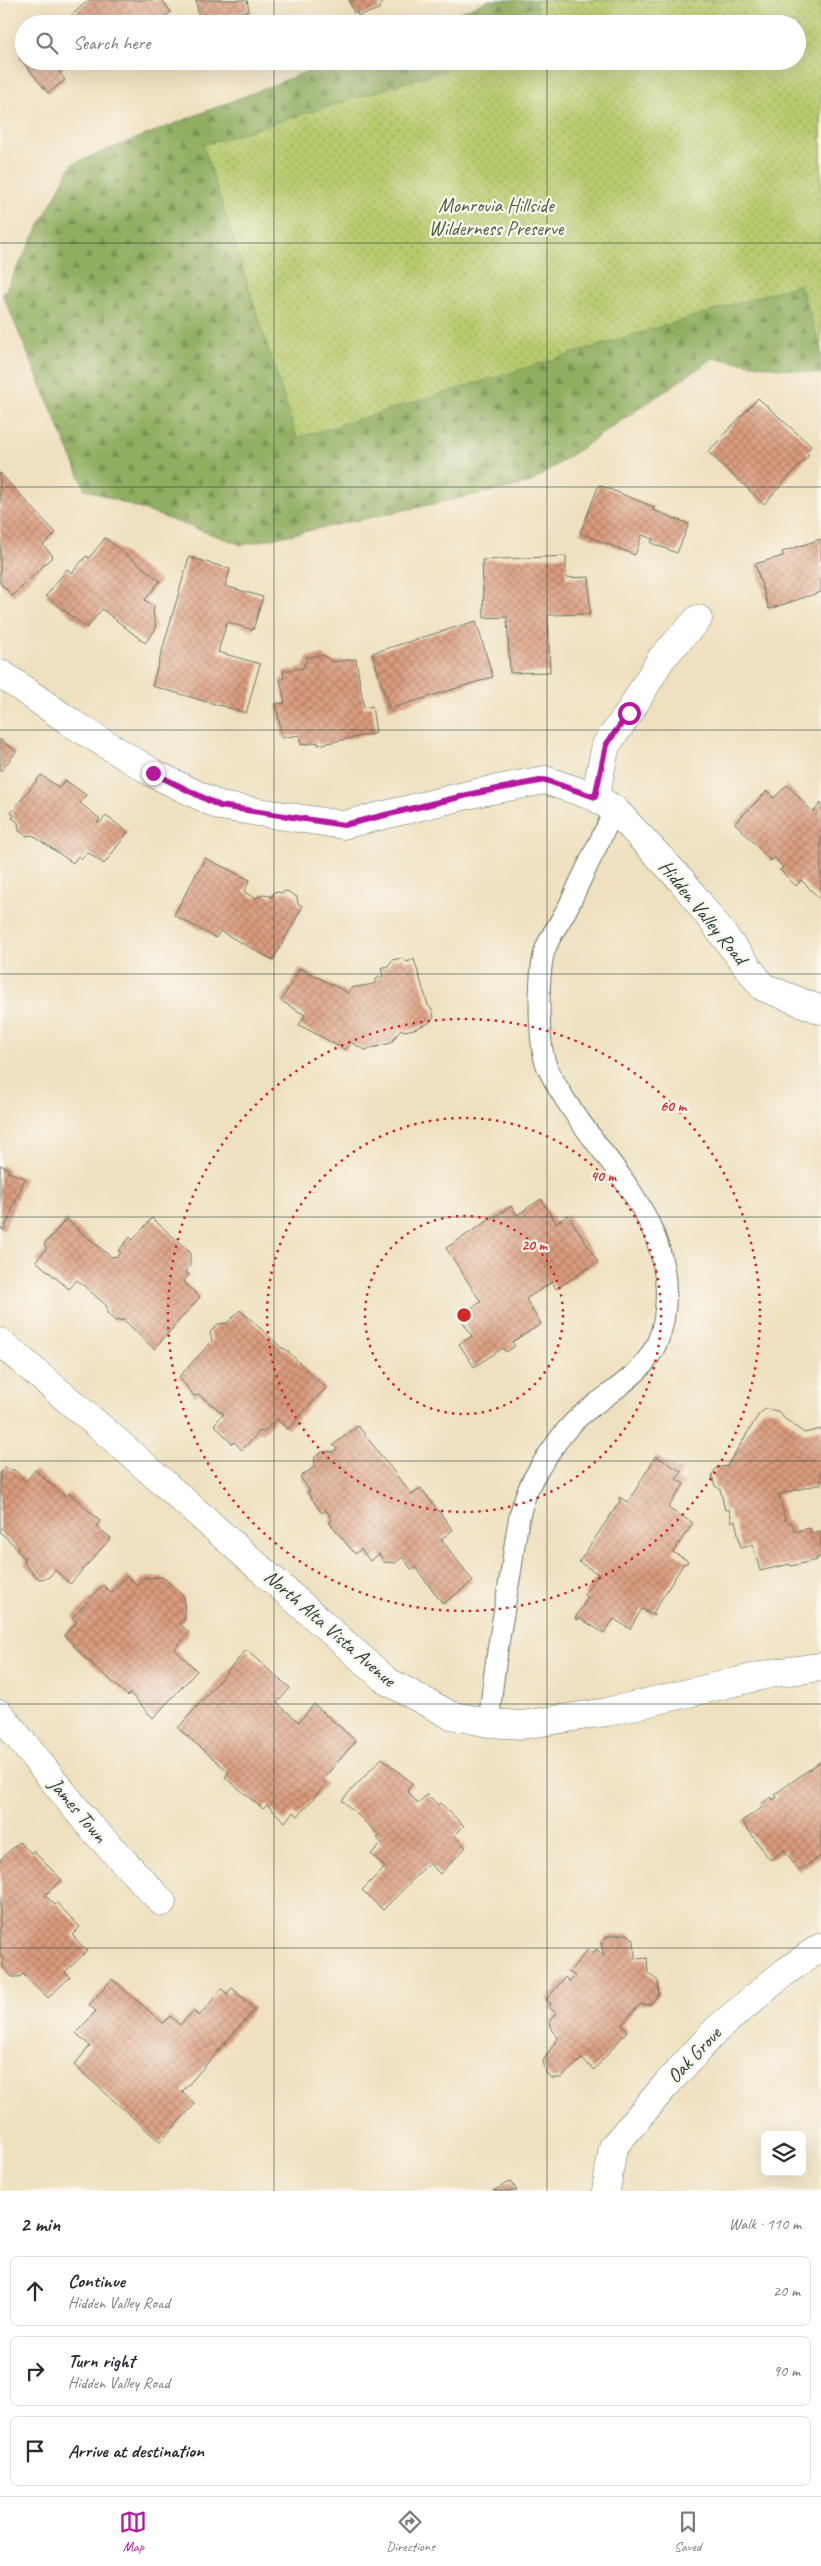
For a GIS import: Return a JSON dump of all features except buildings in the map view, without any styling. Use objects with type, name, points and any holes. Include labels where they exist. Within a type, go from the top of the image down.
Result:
[{"type":"street","points":[[605,804],[606,745],[629,713],[661,658],[698,619]]},
{"type":"street","name":"Hidden Valley Road","points":[[0,673],[73,724],[153,773],[220,806],[344,825],[476,793],[545,780],[605,804],[682,881],[763,987],[821,1010]]},
{"type":"street","name":"North Alta Vista Avenue","points":[[0,1342],[113,1438],[387,1681],[450,1715],[489,1723],[522,1726],[607,1712],[774,1673],[821,1667]]},
{"type":"street","name":"James Town","points":[[0,1714],[89,1826],[162,1902]]},
{"type":"street","name":"Oak Grove","points":[[606,2191],[612,2147],[665,2086],[717,2029],[784,1972],[821,1947]]},
{"type":"lane","points":[[489,1723],[493,1672],[523,1499],[553,1446],[579,1417],[620,1387],[650,1360],[664,1319],[665,1271],[649,1220],[546,1067],[538,1011],[545,951],[570,903],[589,858],[605,804]]},
{"type":"green space","points":[[490,0],[821,0],[821,374],[713,358],[530,483],[242,545],[85,489],[3,295],[72,164],[311,70],[806,70],[806,15],[452,15]]},
{"type":"green space","name":"Monrovia Hillside Wilderness Preserve","points":[[534,0],[821,0],[821,349],[800,284],[297,438],[203,145],[446,70],[806,70],[806,15],[539,15]]},
{"type":"route","points":[[153,773],[220,806],[344,825],[476,793],[545,780],[595,797],[606,745],[629,713]]}]
